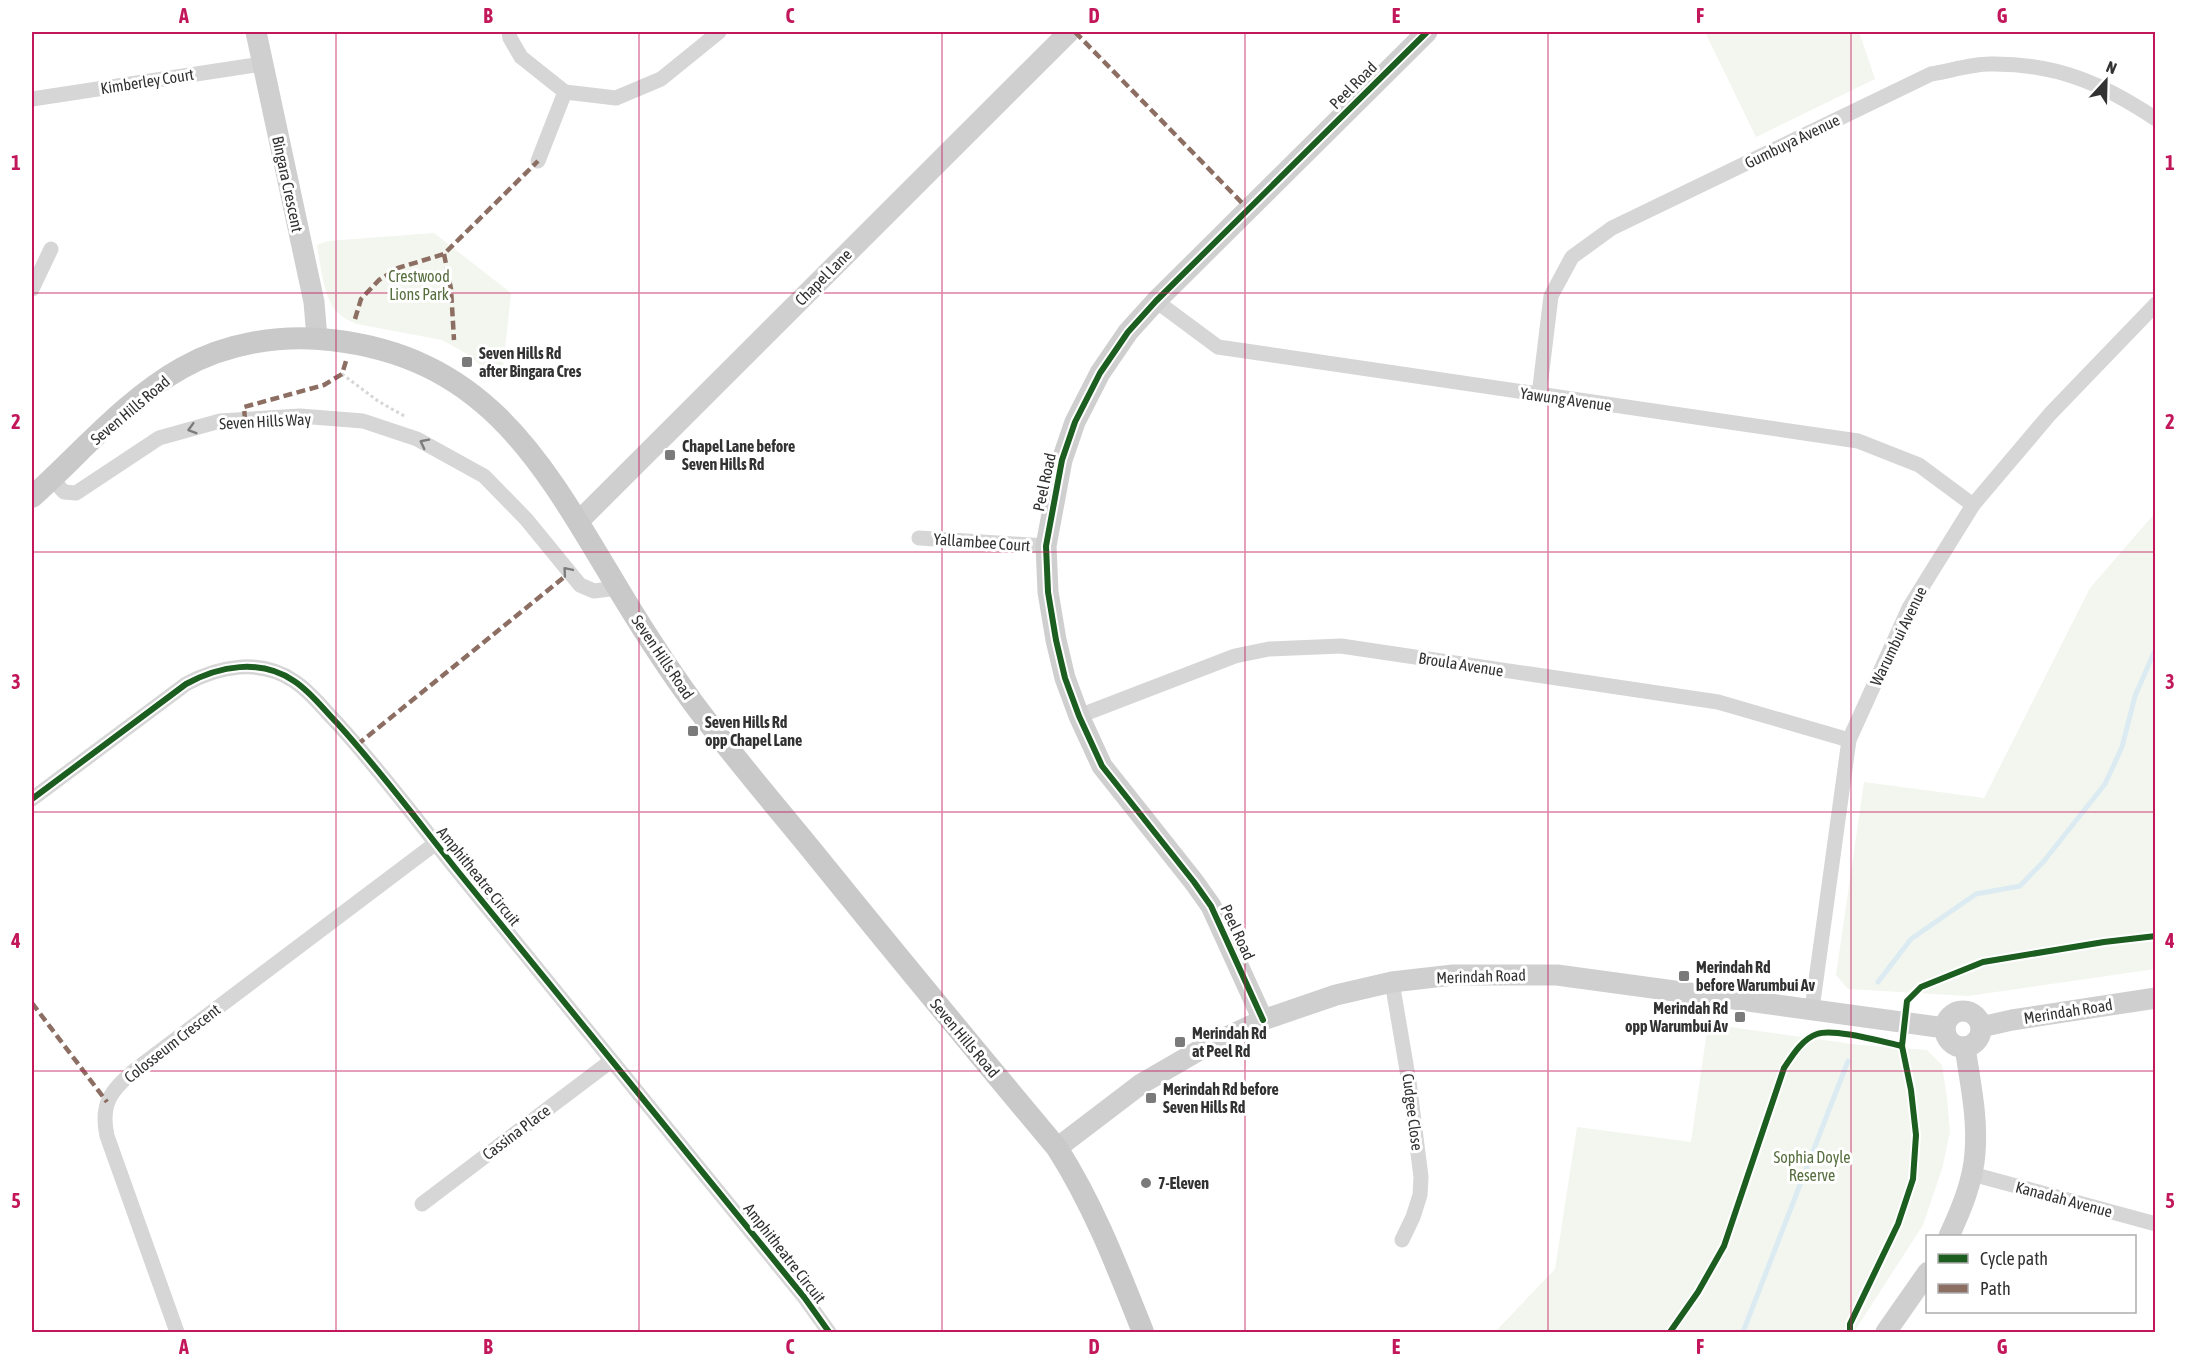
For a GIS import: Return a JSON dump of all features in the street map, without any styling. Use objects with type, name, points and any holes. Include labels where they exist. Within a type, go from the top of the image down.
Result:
[{"type":"main road","name":"Bingara Crescent","points":[[256,32],[314,302],[317,338]]},
{"type":"main road","name":"Chapel Lane","points":[[578,522],[1069,32]]},
{"type":"main road","name":"Peel Road","points":[[1263,1020],[1211,906],[1102,766],[1079,717],[1065,678],[1056,640],[1048,592],[1046,546],[1062,460],[1075,422],[1100,373],[1128,332],[1156,301],[1427,32]]},
{"type":"main road","name":"Seven Hills Road","points":[[32,497],[125,410],[179,370],[222,350],[243,344],[317,338],[357,343],[400,354],[429,367],[478,398],[500,416],[544,470],[695,705],[900,959],[1057,1148],[1077,1180],[1099,1224],[1143,1332]]},
{"type":"main road","name":"Merindah Road","points":[[1057,1148],[1141,1084],[1205,1047],[1263,1020],[1336,995],[1392,982],[1453,975],[1557,975],[1945,1028]]},
{"type":"main road","name":"Merindah Road","points":[[1981,1028],[2012,1020],[2156,998]]},
{"type":"main road","points":[[1966,1011],[1976,1016],[1981,1028],[1979,1038],[1965,1047],[1949,1040],[1945,1028],[1946,1022],[1954,1013],[1966,1011]]},
{"type":"main road","points":[[1949,1235],[1966,1197],[1975,1154],[1975,1113],[1965,1047]]},
{"type":"main road","points":[[1886,1332],[1926,1275]]},
{"type":"street","points":[[509,32],[520,57],[565,92],[616,98],[661,79],[719,32]]},
{"type":"street","name":"Gumbuya Avenue","points":[[1539,395],[1551,296],[1572,257],[1612,228],[1931,74],[1988,63],[2044,66],[2100,85],[2156,119]]},
{"type":"street","name":"Kimberley Court","points":[[32,99],[262,64]]},
{"type":"street","points":[[538,161],[565,92]]},
{"type":"street","points":[[32,289],[51,249]]},
{"type":"street","name":"Yawung Avenue","points":[[1156,301],[1218,347],[1858,441],[1919,465],[1973,505]]},
{"type":"street","name":"Warumbui Avenue","points":[[1812,1009],[1850,740],[1909,608],[1973,505],[2050,414],[2156,304]]},
{"type":"street","name":"Seven Hills Way","points":[[52,479],[64,492],[76,493],[159,438],[220,421],[300,416],[363,421],[417,439],[484,476],[526,519],[580,585],[594,591],[618,588]]},
{"type":"street","name":"Yallambee Court","points":[[919,538],[1046,546]]},
{"type":"street","name":"Broula Avenue","points":[[1079,717],[1235,656],[1269,649],[1341,646],[1718,702],[1850,740]]},
{"type":"street","name":"Amphitheatre Circuit","points":[[32,799],[186,684],[205,674],[240,666],[260,668],[294,681],[309,693],[357,745],[804,1297],[829,1332]]},
{"type":"street","name":"Colosseum Crescent","points":[[177,1332],[107,1136],[104,1122],[107,1102],[114,1090],[135,1070],[436,843]]},
{"type":"street","name":"Cudgee Close","points":[[1392,982],[1409,1082],[1421,1177],[1420,1195],[1402,1240]]},
{"type":"street","name":"Cassina Place","points":[[422,1204],[611,1061]]},
{"type":"street","name":"Kanadah Avenue","points":[[1972,1173],[2156,1224]]},
{"type":"path","points":[[342,374],[378,400],[407,417]]},
{"type":"green space","points":[[1705,32],[1859,32],[1875,79],[1756,137]]},
{"type":"green space","name":"Crestwood Lions Park","points":[[434,233],[511,293],[503,368],[494,377],[469,355],[442,340],[351,322],[336,311],[328,298],[317,245],[328,241]]},
{"type":"green space","points":[[2155,513],[2155,969],[1968,996],[1848,989],[1836,975],[1864,782],[1984,798],[2090,588]]},
{"type":"green space","name":"Sophia Doyle Reserve","points":[[1708,1024],[1860,1045],[1927,1050],[1942,1065],[1950,1132],[1942,1169],[1923,1225],[1854,1332],[1495,1332],[1555,1269],[1577,1127],[1691,1142]]},
{"type":"waterway","points":[[1878,982],[1911,939],[1976,894],[2020,886],[2044,861],[2105,784],[2122,747],[2135,696],[2156,648]]},
{"type":"waterway","points":[[1743,1332],[1848,1061]]},
{"type":"marked path","points":[[1075,32],[1248,209]]},
{"type":"marked path","points":[[355,319],[361,299],[379,280],[398,268],[444,254],[538,161]]},
{"type":"marked path","points":[[444,254],[451,289],[454,340]]},
{"type":"marked path","points":[[245,420],[244,407],[324,385],[342,374],[346,361]]},
{"type":"marked path","points":[[357,745],[563,578]]},
{"type":"marked path","points":[[32,1003],[107,1102]]},
{"type":"cycle path","points":[[1263,1020],[1211,906],[1102,766],[1079,716],[1065,678],[1056,640],[1048,592],[1046,546],[1062,460],[1075,422],[1100,373],[1128,332],[1156,301],[1427,32]]},
{"type":"cycle path","points":[[32,799],[186,684],[199,678],[226,669],[254,667],[267,669],[294,681],[317,701],[383,776],[804,1297],[829,1332]]},
{"type":"cycle path","points":[[1670,1332],[1698,1292],[1724,1246],[1784,1068],[1798,1048],[1807,1040],[1817,1034],[1835,1033],[1902,1046],[1907,1001],[1921,987],[1983,962],[2156,936]]},
{"type":"cycle path","points":[[1850,1332],[1850,1324],[1898,1224],[1913,1179],[1916,1135],[1911,1090],[1902,1046]]},
{"type":"place","name":"Seven Hills Rd after Bingara Cres","points":[[467,362]]},
{"type":"place","name":"Chapel Lane before Seven Hills Rd","points":[[670,455]]},
{"type":"place","name":"Seven Hills Rd opp Chapel Lane","points":[[693,731]]},
{"type":"place","name":"Merindah Rd before Warumbui Av","points":[[1684,976]]},
{"type":"place","name":"Merindah Rd opp Warumbui Av","points":[[1740,1017]]},
{"type":"place","name":"Merindah Rd at Peel Rd","points":[[1180,1042]]},
{"type":"place","name":"Merindah Rd before Seven Hills Rd","points":[[1151,1098]]},
{"type":"place","name":"7-Eleven","points":[[1146,1183]]}]
